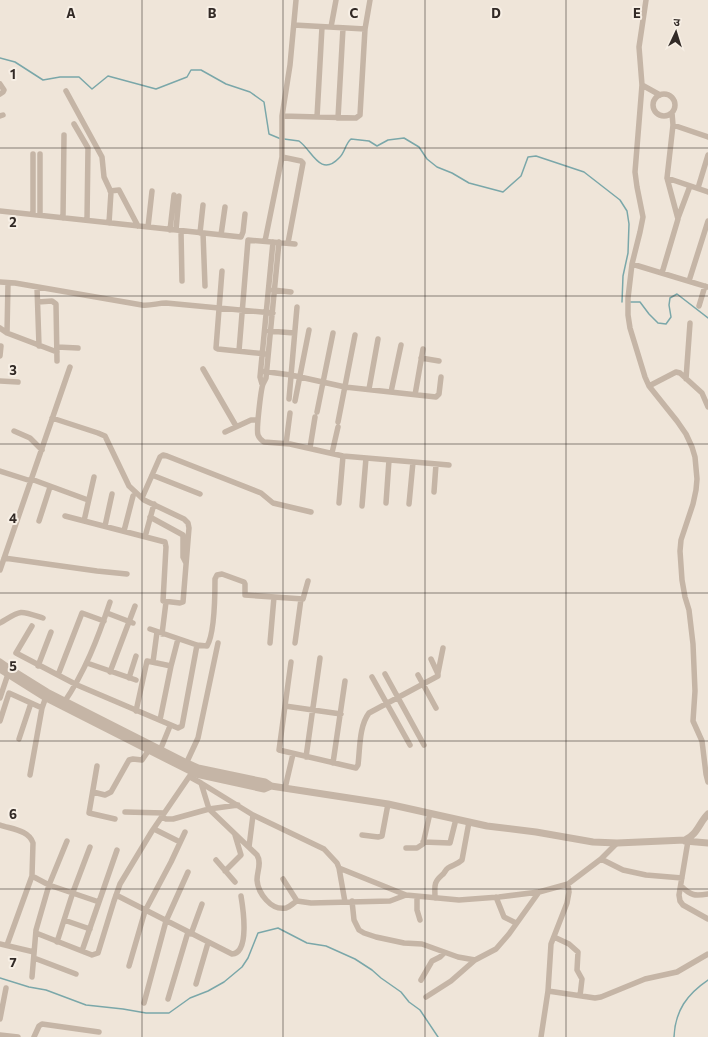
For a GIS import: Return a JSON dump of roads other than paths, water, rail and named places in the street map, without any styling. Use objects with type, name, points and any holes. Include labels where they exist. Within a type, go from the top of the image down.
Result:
[{"type":"street","points":[[265,241],[282,157],[282,116],[290,65],[296,0]]},
{"type":"street","points":[[331,27],[336,0]]},
{"type":"street","points":[[282,116],[356,118],[360,115],[365,29],[370,0]]},
{"type":"street","points":[[646,0],[639,47],[642,85],[635,172],[643,217],[632,264],[628,298],[630,328],[649,386],[686,434],[695,458],[697,479],[696,490],[693,504],[682,535],[680,551],[684,597],[689,610],[693,644],[695,691],[693,721],[702,741],[708,782]]},
{"type":"street","points":[[294,25],[365,29]]},
{"type":"street","points":[[317,117],[322,27]]},
{"type":"street","points":[[338,118],[343,28]]},
{"type":"street","points":[[0,84],[4,90],[0,94]]},
{"type":"street","points":[[642,85],[660,95]]},
{"type":"street","points":[[66,90],[102,158],[104,177],[110,190],[108,223]]},
{"type":"street","points":[[678,219],[667,178],[672,123],[672,113],[675,106],[673,99],[667,94],[660,95],[655,99],[653,106],[656,112],[662,116],[665,116],[672,123],[708,137]]},
{"type":"street","points":[[665,116],[672,113]]},
{"type":"street","points":[[74,124],[88,148],[87,220]]},
{"type":"street","points":[[63,218],[64,135]]},
{"type":"street","points":[[33,154],[37,215]]},
{"type":"street","points":[[37,215],[40,154]]},
{"type":"street","points":[[698,188],[708,155]]},
{"type":"street","points":[[282,157],[301,161],[303,163],[288,243]]},
{"type":"street","points":[[667,178],[708,192]]},
{"type":"street","points":[[662,273],[678,219],[690,186]]},
{"type":"street","points":[[110,190],[119,190],[138,226]]},
{"type":"street","points":[[148,227],[152,191]]},
{"type":"street","points":[[177,196],[176,230],[182,281]]},
{"type":"street","points":[[203,205],[201,233],[204,286]]},
{"type":"street","points":[[221,235],[225,207]]},
{"type":"street","points":[[0,211],[241,237],[245,214]]},
{"type":"street","points":[[688,281],[708,221]]},
{"type":"street","points":[[239,351],[248,240],[295,244]]},
{"type":"street","points":[[276,242],[264,371],[260,377],[262,384],[257,432],[260,439],[264,442],[310,448],[343,456],[449,465]]},
{"type":"street","points":[[632,264],[706,286],[699,306]]},
{"type":"street","points":[[222,271],[216,348],[265,354]]},
{"type":"street","points":[[0,282],[148,306],[166,303],[269,312]]},
{"type":"street","points":[[7,333],[8,283]]},
{"type":"street","points":[[37,287],[39,346]]},
{"type":"street","points":[[272,290],[291,292]]},
{"type":"street","points":[[38,302],[52,301],[56,304],[57,361]]},
{"type":"street","points":[[289,399],[296,307]]},
{"type":"street","points":[[686,378],[690,323]]},
{"type":"street","points":[[0,328],[7,333],[39,346],[57,350],[78,348]]},
{"type":"street","points":[[295,401],[309,330]]},
{"type":"street","points":[[268,331],[294,333]]},
{"type":"street","points":[[310,448],[333,333]]},
{"type":"street","points":[[332,453],[355,335]]},
{"type":"street","points":[[369,389],[378,339]]},
{"type":"street","points":[[391,392],[401,345]]},
{"type":"street","points":[[0,356],[1,346]]},
{"type":"street","points":[[415,394],[423,349]]},
{"type":"street","points":[[421,358],[439,361]]},
{"type":"street","points":[[0,570],[70,367]]},
{"type":"street","points":[[203,369],[236,426]]},
{"type":"street","points":[[264,371],[291,375],[345,387],[436,397],[439,394],[441,377]]},
{"type":"street","points":[[649,386],[676,372],[680,373],[700,391],[708,407]]},
{"type":"street","points":[[0,381],[18,382]]},
{"type":"street","points":[[700,391],[708,391]]},
{"type":"street","points":[[286,444],[290,412]]},
{"type":"street","points":[[52,418],[105,436],[127,483],[142,498],[184,519],[188,523],[189,528],[183,602],[166,602]]},
{"type":"street","points":[[225,432],[251,420],[258,420]]},
{"type":"street","points":[[14,431],[30,438],[42,450]]},
{"type":"street","points":[[142,498],[161,456],[167,456],[261,493],[273,503],[311,512]]},
{"type":"street","points":[[339,503],[343,456]]},
{"type":"street","points":[[362,506],[366,458]]},
{"type":"street","points":[[386,504],[389,460]]},
{"type":"street","points":[[409,504],[412,462]]},
{"type":"street","points":[[434,492],[436,464]]},
{"type":"street","points":[[0,470],[88,500]]},
{"type":"street","points":[[152,475],[200,494]]},
{"type":"street","points":[[84,521],[94,477]]},
{"type":"street","points":[[39,521],[50,487]]},
{"type":"street","points":[[105,526],[112,494]]},
{"type":"street","points":[[124,531],[133,496]]},
{"type":"street","points":[[145,537],[154,504]]},
{"type":"street","points":[[65,516],[163,541],[165,544],[163,600],[166,602],[153,662]]},
{"type":"street","points":[[150,518],[183,535],[183,557],[186,564]]},
{"type":"street","points":[[4,558],[127,574]]},
{"type":"street","points":[[150,629],[197,645],[207,646],[209,642],[214,609],[215,579],[217,575],[222,574],[244,582],[246,584],[245,595],[301,599]]},
{"type":"street","points":[[295,643],[301,599],[303,599],[308,581]]},
{"type":"street","points":[[270,643],[274,597]]},
{"type":"street","points":[[64,703],[77,685],[104,621],[110,602]]},
{"type":"street","points":[[110,672],[131,622],[134,606]]},
{"type":"street","points":[[0,623],[19,612],[43,618]]},
{"type":"street","points":[[107,613],[131,622]]},
{"type":"street","points":[[58,675],[82,614],[104,621]]},
{"type":"street","points":[[32,626],[16,653],[38,666],[77,685],[160,720],[170,726],[180,728],[182,726],[197,645]]},
{"type":"street","points":[[38,666],[51,632]]},
{"type":"street","points":[[160,720],[178,639]]},
{"type":"street","points":[[185,766],[199,732],[218,643]]},
{"type":"street","points":[[291,662],[279,748],[281,751],[357,768],[362,726],[366,716],[387,703],[435,678],[438,674],[443,648]]},
{"type":"street","points":[[129,678],[136,656]]},
{"type":"street","points":[[306,757],[320,658]]},
{"type":"street","points":[[431,660],[438,674]]},
{"type":"street","points":[[136,711],[147,661],[171,666]]},
{"type":"street","points":[[0,662],[9,672]]},
{"type":"street","points":[[87,663],[136,680]]},
{"type":"street","points":[[0,669],[9,672],[46,695],[160,752],[185,766],[202,783],[253,815],[324,849],[337,863],[339,868],[345,902]]},
{"type":"street","points":[[0,698],[9,672]]},
{"type":"street","points":[[385,674],[424,745]]},
{"type":"street","points":[[372,676],[410,745]]},
{"type":"street","points":[[418,676],[436,708]]},
{"type":"street","points":[[333,763],[345,681]]},
{"type":"street","points":[[0,721],[9,693],[42,708]]},
{"type":"street","points":[[30,775],[42,708],[46,695]]},
{"type":"street","points":[[19,739],[32,703]]},
{"type":"street","points":[[285,706],[340,714]]},
{"type":"street","points":[[160,752],[170,726]]},
{"type":"street","points":[[93,792],[109,794],[129,760],[142,760],[151,748]]},
{"type":"street","points":[[285,788],[293,754]]},
{"type":"street","points":[[97,766],[89,813],[115,819]]},
{"type":"street","points":[[192,772],[264,788],[271,786],[388,804],[469,822],[593,842],[617,843],[688,841],[708,843]]},
{"type":"street","points":[[36,933],[94,955],[98,953],[120,884],[192,772]]},
{"type":"street","points":[[202,783],[209,809],[259,858],[257,881],[264,897],[271,904],[281,908],[289,907],[297,901],[311,903],[390,901],[406,896]]},
{"type":"street","points":[[362,835],[382,836],[388,804]]},
{"type":"street","points":[[125,812],[163,815],[166,819],[173,819],[209,809],[238,805]]},
{"type":"street","points":[[406,848],[417,848],[421,846],[430,813]]},
{"type":"street","points":[[679,841],[685,840],[694,834],[708,814]]},
{"type":"street","points":[[249,847],[253,815]]},
{"type":"street","points":[[423,842],[450,843],[456,819]]},
{"type":"street","points":[[435,898],[436,880],[444,874],[446,869],[462,860],[469,822]]},
{"type":"street","points":[[0,825],[23,832],[32,839],[33,843],[32,876],[6,945]]},
{"type":"street","points":[[154,829],[180,842]]},
{"type":"street","points":[[130,966],[145,911],[184,832]]},
{"type":"street","points":[[225,871],[241,855],[235,835]]},
{"type":"street","points":[[32,977],[36,933],[49,885],[67,841]]},
{"type":"street","points":[[688,841],[680,898],[683,905],[708,919]]},
{"type":"street","points":[[339,868],[406,896],[459,900],[496,897],[540,892],[568,884],[601,859],[617,843]]},
{"type":"street","points":[[58,942],[73,892],[90,847]]},
{"type":"street","points":[[82,951],[117,850]]},
{"type":"street","points":[[601,859],[624,870],[646,875],[682,878]]},
{"type":"street","points":[[216,860],[235,882]]},
{"type":"street","points":[[144,1003],[166,921],[188,872]]},
{"type":"street","points":[[32,876],[49,885],[99,902]]},
{"type":"street","points":[[283,879],[297,901]]},
{"type":"street","points":[[541,1037],[548,991],[551,944],[567,903],[569,892],[568,884]]},
{"type":"street","points":[[681,886],[691,894],[698,896],[708,894]]},
{"type":"street","points":[[426,997],[451,981],[475,960],[496,949],[540,892]]},
{"type":"street","points":[[116,895],[208,943],[228,953],[234,954],[239,952],[244,926],[241,896]]},
{"type":"street","points":[[417,897],[417,910],[420,920]]},
{"type":"street","points":[[496,897],[504,917],[516,923]]},
{"type":"street","points":[[352,901],[354,920],[357,926],[364,933],[404,943],[422,944],[461,958],[475,960]]},
{"type":"street","points":[[168,999],[189,933],[202,904]]},
{"type":"street","points":[[64,920],[90,929]]},
{"type":"street","points":[[554,937],[569,944],[578,952],[577,970],[582,979],[580,996]]},
{"type":"street","points":[[196,984],[208,943]]},
{"type":"street","points":[[0,944],[34,955],[76,974]]},
{"type":"street","points":[[421,980],[432,960],[440,957],[444,952]]},
{"type":"street","points":[[548,991],[595,998],[601,997],[645,979],[677,972],[708,954]]},
{"type":"street","points":[[0,1019],[6,988]]},
{"type":"street","points":[[34,1037],[39,1026],[42,1024],[99,1032]]},
{"type":"street","points":[[2,1036],[18,1037]]},
{"type":"waterway","points":[[0,58],[15,62],[43,80],[60,77],[79,77],[92,89],[108,76],[156,89],[187,77],[191,70],[201,70],[226,84],[250,92],[264,102],[269,134],[281,139]]},
{"type":"waterway","points":[[284,139],[299,141],[321,164],[327,165],[343,154],[347,143],[351,139],[369,141],[377,146],[388,140],[404,138],[419,147],[427,159],[437,167],[452,173],[469,183],[503,192],[521,176],[528,157],[536,156],[584,172],[620,200],[627,211],[629,224],[628,253],[623,276],[622,302]]},
{"type":"waterway","points":[[630,302],[640,302],[658,323],[666,324],[671,317],[669,305],[670,298],[677,294],[708,318]]},
{"type":"waterway","points":[[0,978],[29,987],[46,990],[86,1005],[146,1013],[169,1013],[190,998],[208,991],[224,982],[242,967],[248,958],[258,933],[278,928],[307,943],[326,946],[355,959],[372,970],[401,992],[409,1002],[420,1010],[438,1037]]},
{"type":"waterway","points":[[674,1037],[677,1019],[688,997],[708,980]]}]
